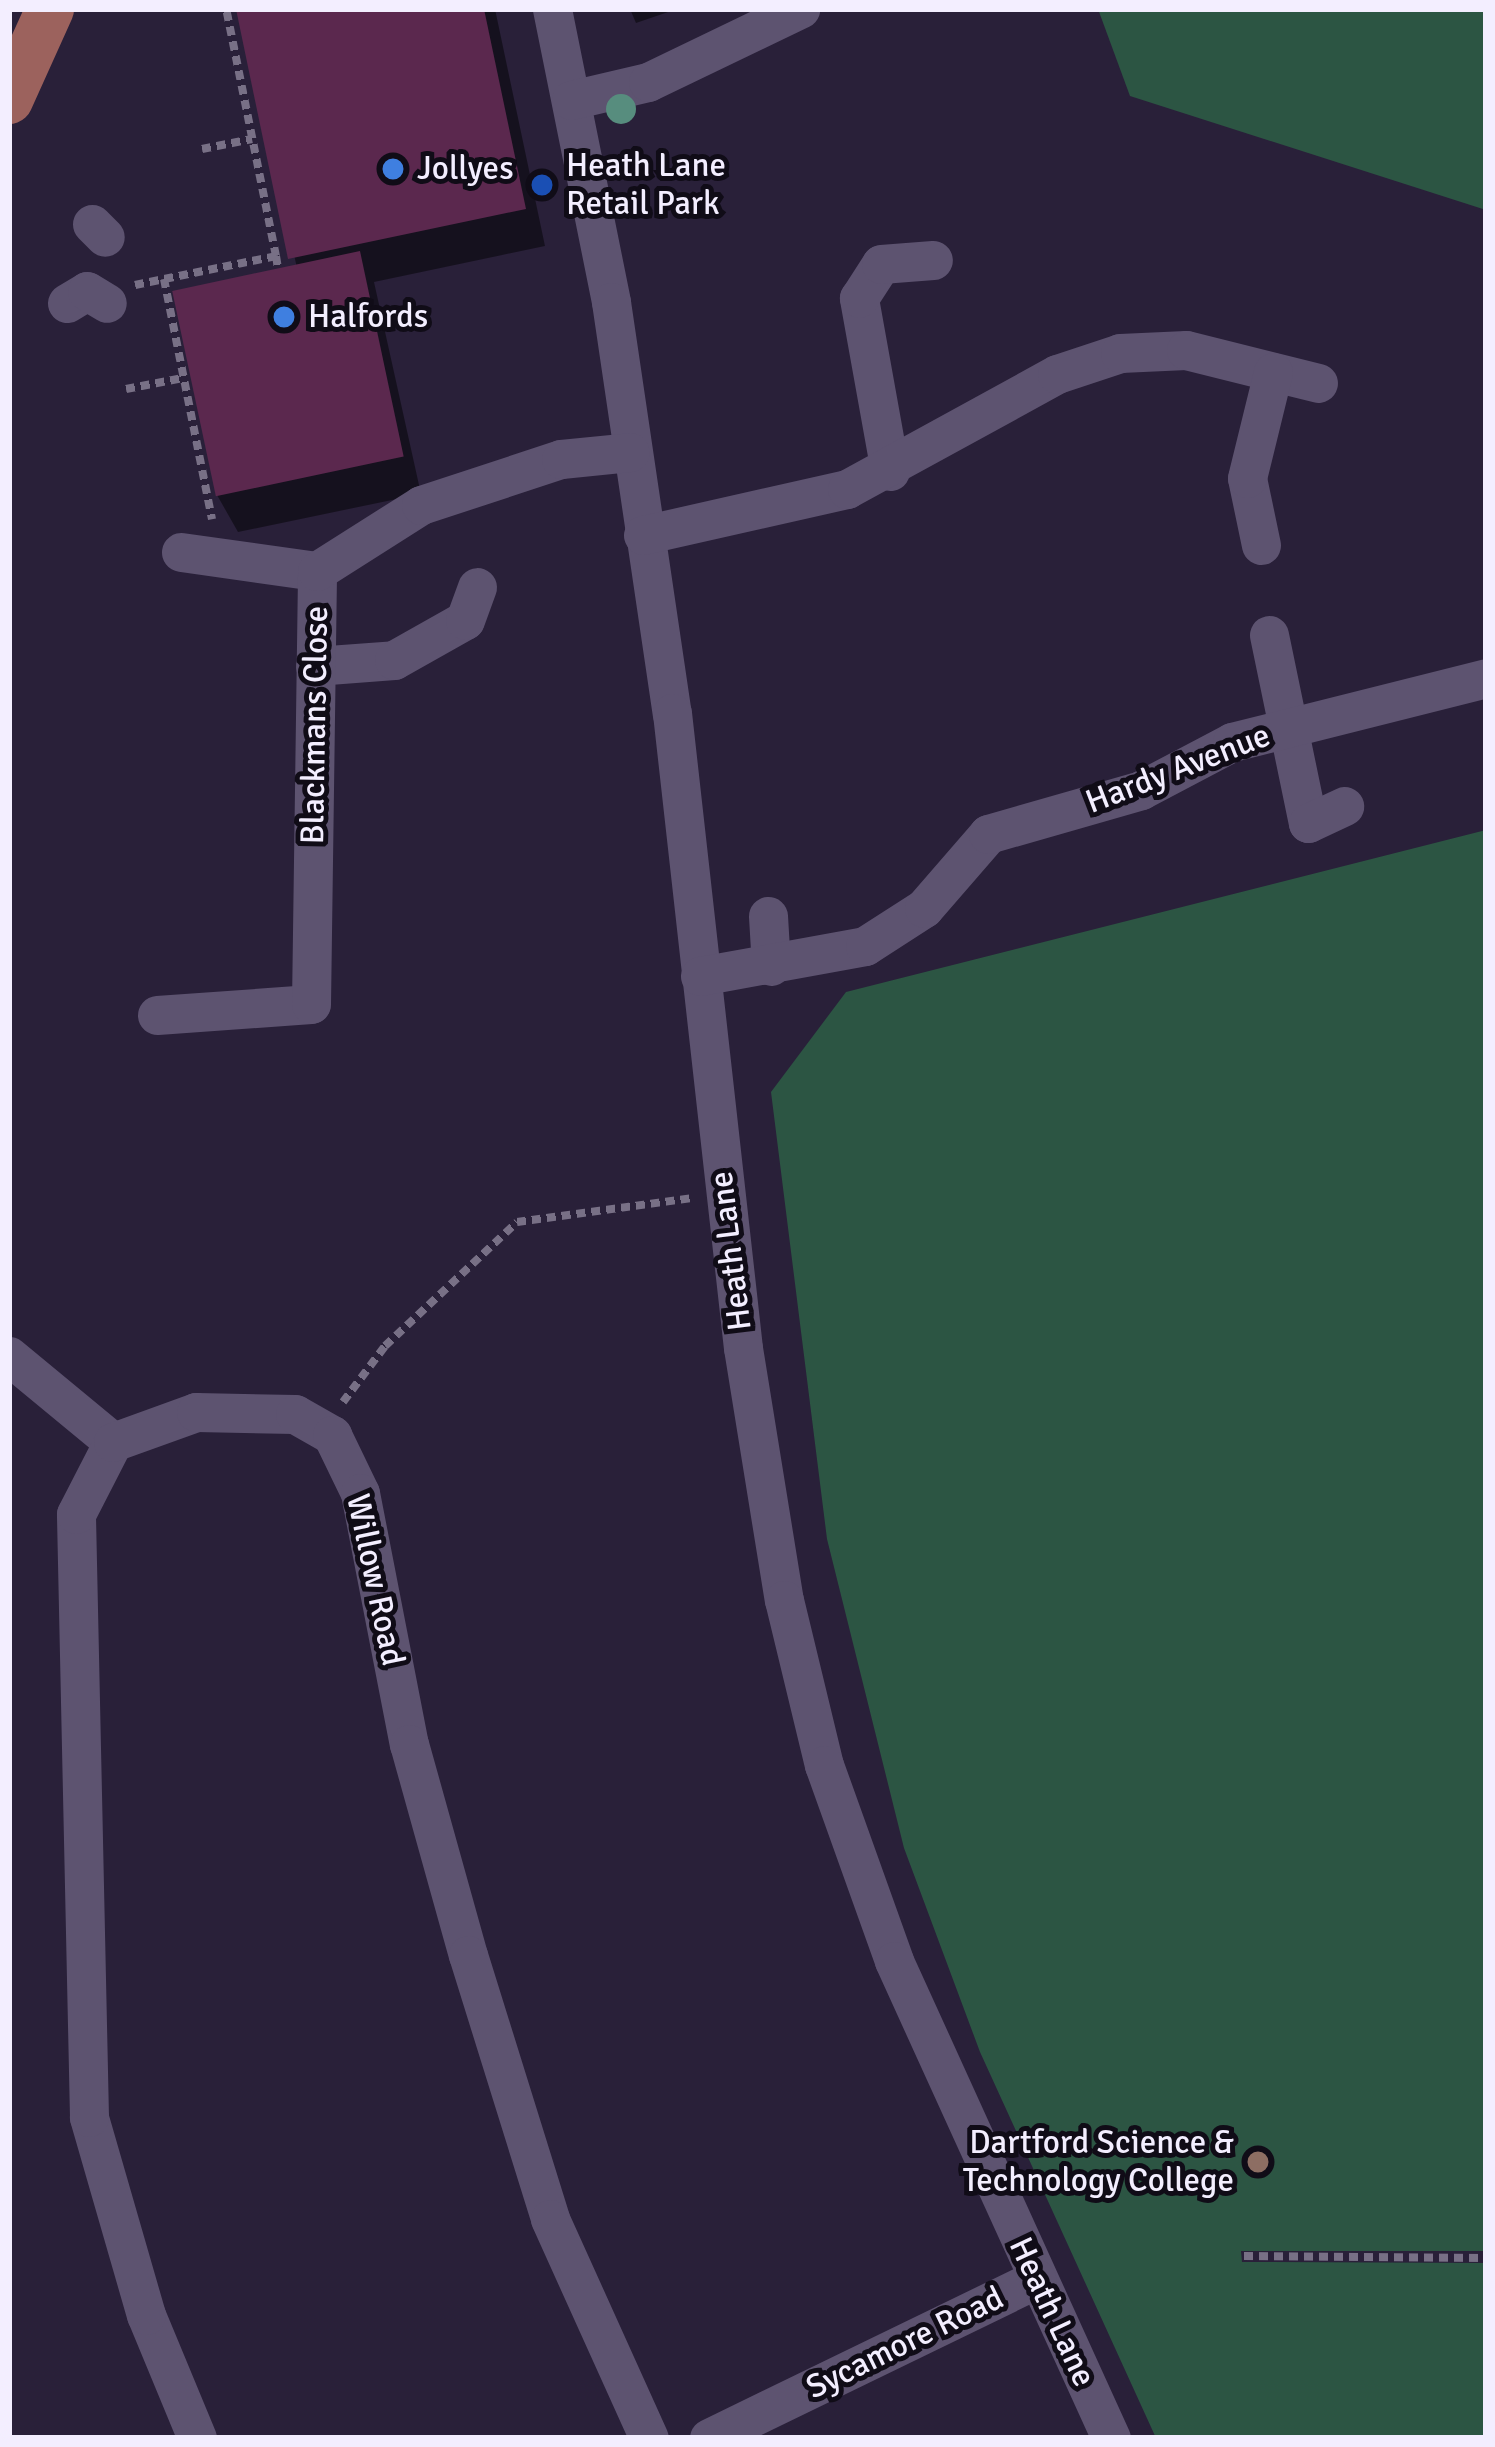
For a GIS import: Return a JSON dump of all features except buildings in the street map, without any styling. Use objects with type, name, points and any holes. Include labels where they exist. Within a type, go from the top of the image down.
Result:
[{"type":"main road","points":[[9,100],[50,9]]},
{"type":"street","name":"Heath Lane","points":[[552,9],[643,535],[724,1194],[784,1600],[824,1765],[894,1961],[1111,2438]]},
{"type":"street","points":[[571,100],[648,82],[800,9]]},
{"type":"street","points":[[890,471],[859,298],[881,264],[933,260]]},
{"type":"street","points":[[67,303],[87,291],[115,295]]},
{"type":"street","points":[[643,535],[773,512],[890,471],[1107,356],[1186,350],[1318,383]]},
{"type":"street","points":[[1261,545],[1247,478],[1273,372]]},
{"type":"street","name":"Blackmans Close","points":[[158,1016],[311,1004],[317,571],[421,505],[561,459],[630,452]]},
{"type":"street","points":[[200,555],[317,571]]},
{"type":"street","points":[[315,666],[394,660],[465,620],[477,586]]},
{"type":"street","points":[[1270,635],[1308,823],[1344,806]]},
{"type":"street","name":"Hardy Avenue","points":[[700,976],[865,946],[924,908],[988,834],[1141,790],[1232,742],[1486,678]]},
{"type":"street","points":[[768,916],[771,966]]},
{"type":"street","points":[[9,1356],[113,1442]]},
{"type":"street","points":[[197,2438],[146,2315],[89,2117],[76,1514],[113,1442],[196,1412],[295,1414],[322,1430]]},
{"type":"street","name":"Willow Road","points":[[322,1430],[360,1493],[409,1744],[550,2218],[649,2438]]},
{"type":"street","name":"Sycamore Road","points":[[709,2438],[1036,2279]]},
{"type":"path","points":[[226,9],[248,94],[252,139],[272,206],[278,268]]},
{"type":"path","points":[[202,149],[252,139]]},
{"type":"path","points":[[115,295],[164,279],[276,256]]},
{"type":"path","points":[[164,279],[183,378],[200,555]]},
{"type":"path","points":[[126,389],[183,378]]},
{"type":"path","points":[[322,1430],[385,1346],[517,1222],[724,1194]]},
{"type":"path","points":[[1244,2257],[1486,2258]]},
{"type":"green space","points":[[1098,9],[1486,9],[1486,210],[1130,96]]},
{"type":"green space","points":[[1486,830],[1486,2251],[1241,2251],[1242,2262],[1486,2263],[1486,2438],[1156,2438],[980,2052],[904,1848],[827,1539],[771,1092],[846,992]]},
{"type":"place","name":"Jollyes","points":[[393,169]]},
{"type":"place","name":"Heath Lane Retail Park","points":[[542,185]]},
{"type":"place","name":"Halfords","points":[[284,317]]},
{"type":"place","name":"Dartford Science & Technology College","points":[[1258,2162]]}]
